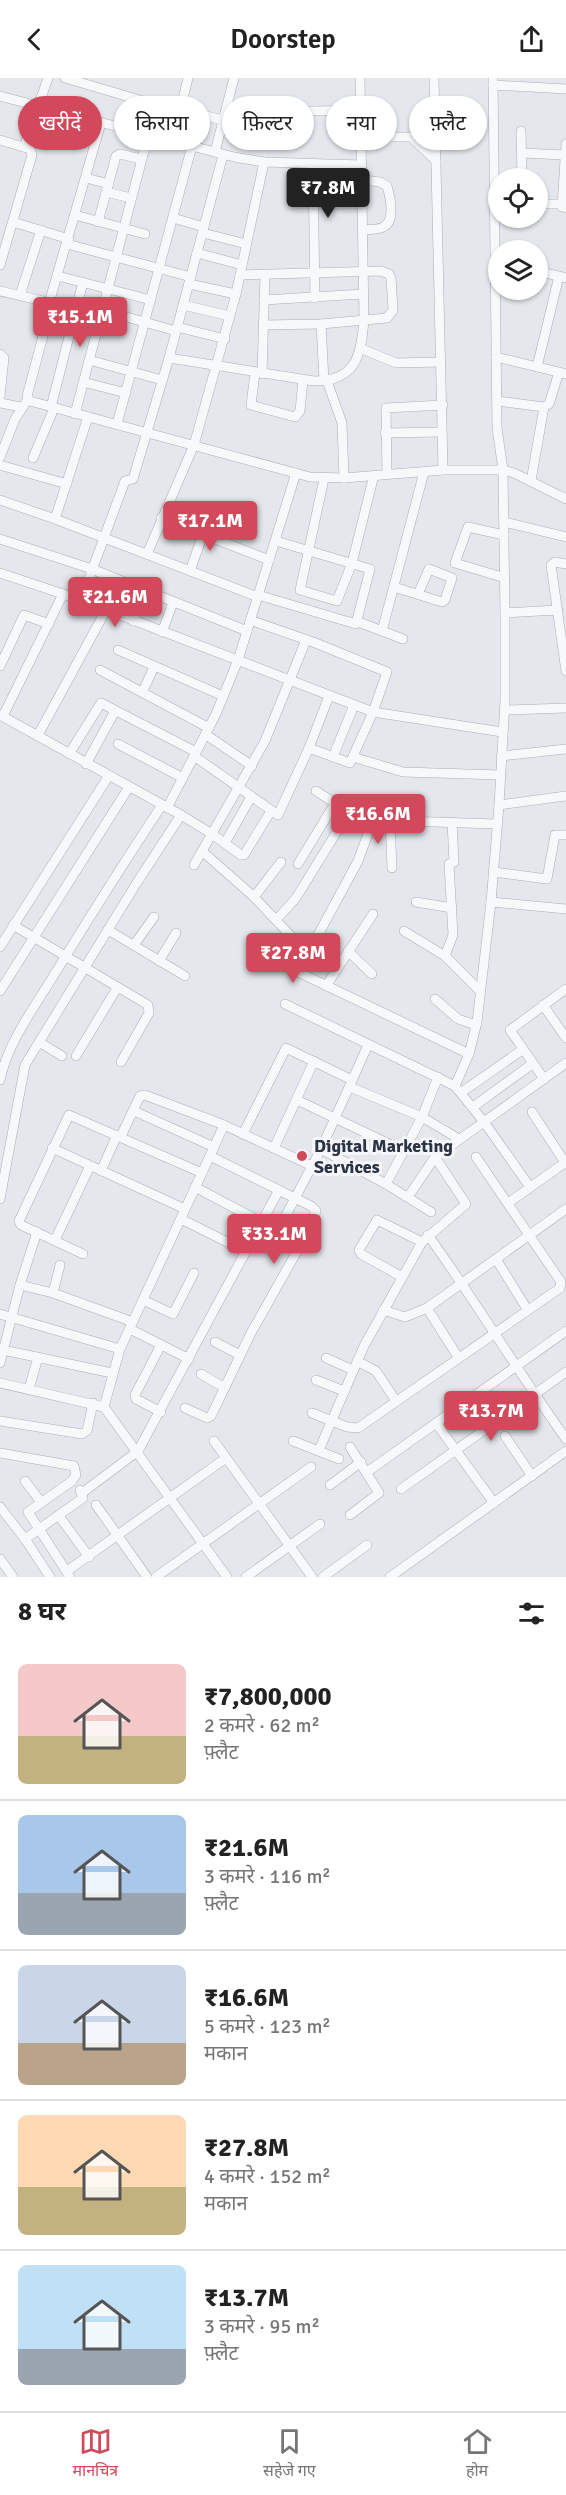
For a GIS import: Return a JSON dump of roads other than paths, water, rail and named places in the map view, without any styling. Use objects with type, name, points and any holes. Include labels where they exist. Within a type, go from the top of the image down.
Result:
[{"type":"street","points":[[42,96],[48,78]]},
{"type":"street","points":[[65,78],[128,96]]},
{"type":"street","points":[[184,96],[188,78]]},
{"type":"street","points":[[229,96],[234,78]]},
{"type":"street","points":[[360,78],[360,96]]},
{"type":"street","points":[[434,78],[443,471]]},
{"type":"street","points":[[495,168],[493,81],[566,89]]},
{"type":"street","points":[[0,96],[18,101]]},
{"type":"street","points":[[81,600],[125,481],[133,479],[147,433],[204,230],[222,131]]},
{"type":"street","points":[[521,131],[522,168]]},
{"type":"street","points":[[397,137],[411,137],[436,161]]},
{"type":"street","points":[[0,140],[18,145]]},
{"type":"street","points":[[548,205],[564,206],[566,144]]},
{"type":"street","points":[[0,265],[3,243],[13,222],[32,155],[30,150]]},
{"type":"street","points":[[0,457],[24,403],[94,150]]},
{"type":"street","points":[[75,414],[144,150]]},
{"type":"street","points":[[117,424],[191,150]]},
{"type":"street","points":[[204,150],[264,162],[362,165]]},
{"type":"street","points":[[169,358],[303,380],[325,381],[345,373],[352,367],[362,349],[364,320],[361,150]]},
{"type":"street","points":[[522,153],[565,155]]},
{"type":"street","points":[[98,222],[118,155],[141,159]]},
{"type":"street","points":[[147,554],[194,445],[225,339],[264,162]]},
{"type":"street","points":[[313,164],[315,298]]},
{"type":"street","points":[[86,178],[131,198]]},
{"type":"street","points":[[363,180],[380,182],[387,186],[391,217],[387,225],[382,228],[364,230]]},
{"type":"street","points":[[75,216],[145,234]]},
{"type":"street","points":[[173,218],[246,244]]},
{"type":"street","points":[[13,222],[236,294]]},
{"type":"street","points":[[20,295],[41,230]]},
{"type":"street","points":[[197,253],[241,270],[265,275],[381,271],[392,278],[393,310],[387,318],[321,324],[263,325]]},
{"type":"street","points":[[265,275],[259,373],[251,405],[295,417],[300,414],[303,380]]},
{"type":"street","points":[[58,276],[151,300]]},
{"type":"street","points":[[537,367],[562,277]]},
{"type":"street","points":[[33,458],[53,408],[83,282]]},
{"type":"street","points":[[0,291],[50,303]]},
{"type":"street","points":[[264,300],[363,294]]},
{"type":"street","points":[[459,1089],[476,1025],[491,902],[505,710],[506,613],[503,470],[497,401],[497,300]]},
{"type":"street","points":[[183,305],[230,316]]},
{"type":"street","points":[[102,310],[145,322],[225,339]]},
{"type":"street","points":[[48,320],[96,333]]},
{"type":"street","points":[[321,324],[325,381],[342,423],[344,478]]},
{"type":"street","points":[[362,349],[396,363],[441,362]]},
{"type":"street","points":[[0,354],[4,358],[0,396]]},
{"type":"street","points":[[496,357],[563,373],[549,404],[544,406],[497,401]]},
{"type":"street","points":[[89,360],[162,380]]},
{"type":"street","points":[[83,382],[126,393]]},
{"type":"street","points":[[0,403],[24,403],[53,408],[296,474],[344,478],[443,471],[503,470],[566,498]]},
{"type":"street","points":[[387,474],[386,408],[443,405]]},
{"type":"street","points":[[531,481],[544,406]]},
{"type":"street","points":[[55,519],[88,417]]},
{"type":"street","points":[[385,434],[442,432]]},
{"type":"street","points":[[0,465],[67,484]]},
{"type":"street","points":[[382,631],[424,472]]},
{"type":"street","points":[[0,1080],[6,1058],[65,957],[183,778],[207,731],[238,660],[296,474]]},
{"type":"street","points":[[324,478],[300,590],[337,601],[352,563],[374,475]]},
{"type":"street","points":[[0,500],[258,596],[356,624],[370,569],[276,541]]},
{"type":"street","points":[[161,518],[269,560]]},
{"type":"street","points":[[504,522],[566,537]]},
{"type":"street","points":[[504,535],[468,527],[455,563],[505,578]]},
{"type":"street","points":[[190,571],[203,534]]},
{"type":"street","points":[[0,539],[92,569],[247,631]]},
{"type":"street","points":[[566,564],[555,562],[552,565],[566,671]]},
{"type":"street","points":[[0,573],[81,600],[354,705],[373,711],[502,732]]},
{"type":"street","points":[[394,587],[418,594]]},
{"type":"street","points":[[133,621],[145,591]]},
{"type":"street","points":[[63,594],[2,716],[108,777],[181,815],[213,834],[241,855],[244,855],[271,811]]},
{"type":"street","points":[[162,632],[173,603]]},
{"type":"street","points":[[38,735],[106,610]]},
{"type":"street","points":[[506,613],[558,610]]},
{"type":"street","points":[[0,666],[24,615],[49,624]]},
{"type":"street","points":[[250,621],[387,672],[373,711],[353,757],[348,763],[309,748]]},
{"type":"street","points":[[356,621],[403,639]]},
{"type":"street","points":[[194,865],[265,741],[306,640]]},
{"type":"street","points":[[118,650],[223,696]]},
{"type":"street","points":[[142,691],[154,667]]},
{"type":"street","points":[[100,670],[142,691],[207,731],[252,766]]},
{"type":"street","points":[[69,754],[99,704],[103,703],[195,754],[239,789],[276,814],[279,813],[309,748],[329,696]]},
{"type":"street","points":[[333,757],[354,705]]},
{"type":"street","points":[[505,710],[566,708]]},
{"type":"street","points":[[86,764],[115,711]]},
{"type":"street","points":[[118,744],[183,778]]},
{"type":"street","points":[[501,756],[566,749]]},
{"type":"street","points":[[353,757],[403,772],[500,775]]},
{"type":"street","points":[[0,947],[108,777]]},
{"type":"street","points":[[0,991],[129,787]]},
{"type":"street","points":[[316,791],[349,812],[373,820],[496,824]]},
{"type":"street","points":[[499,805],[566,796]]},
{"type":"street","points":[[225,843],[251,797]]},
{"type":"street","points":[[298,864],[335,803]]},
{"type":"street","points":[[277,919],[296,898],[349,812]]},
{"type":"street","points":[[0,1199],[23,1072],[39,1042],[181,815]]},
{"type":"street","points":[[373,820],[358,861],[298,972],[469,1054]]},
{"type":"street","points":[[390,821],[392,868]]},
{"type":"street","points":[[445,956],[452,940],[448,864],[454,862],[452,822]]},
{"type":"street","points":[[494,872],[547,879],[555,835],[566,835]]},
{"type":"street","points":[[202,851],[277,919],[307,952]]},
{"type":"street","points":[[254,897],[281,862]]},
{"type":"street","points":[[416,902],[452,908]]},
{"type":"street","points":[[491,902],[566,909]]},
{"type":"street","points":[[326,986],[373,914]]},
{"type":"street","points":[[134,945],[154,917]]},
{"type":"street","points":[[13,925],[150,1008],[121,1062]]},
{"type":"street","points":[[108,930],[185,976]]},
{"type":"street","points":[[404,931],[445,956],[480,991]]},
{"type":"street","points":[[159,961],[176,933]]},
{"type":"street","points":[[348,951],[372,974]]},
{"type":"street","points":[[76,1056],[117,988]]},
{"type":"street","points":[[544,1079],[510,1030],[566,989]]},
{"type":"street","points":[[435,999],[458,1019],[476,1025]]},
{"type":"street","points":[[285,1004],[459,1089],[530,1187]]},
{"type":"street","points":[[543,1005],[566,1038]]},
{"type":"street","points":[[39,1042],[62,1056]]},
{"type":"street","points":[[276,1234],[321,1149],[368,1045]]},
{"type":"street","points":[[243,1134],[285,1049],[288,1048],[351,1084],[422,1117],[459,1138]]},
{"type":"street","points":[[459,1089],[522,1050]]},
{"type":"street","points":[[274,1148],[314,1061]]},
{"type":"street","points":[[408,1197],[435,1157],[566,1063]]},
{"type":"street","points":[[473,1107],[532,1064]]},
{"type":"street","points":[[386,1184],[422,1117],[438,1077]]},
{"type":"street","points":[[101,1171],[140,1096],[145,1095],[224,1125],[312,1166]]},
{"type":"street","points":[[297,1100],[404,1151]]},
{"type":"street","points":[[134,1111],[214,1147]]},
{"type":"street","points":[[508,1203],[566,1163],[532,1112]]},
{"type":"street","points":[[83,1254],[21,1225],[19,1221],[69,1115],[202,1173]]},
{"type":"street","points":[[104,1407],[120,1349],[224,1125]]},
{"type":"street","points":[[52,1148],[183,1214],[245,1251]]},
{"type":"street","points":[[321,1149],[386,1184],[431,1212]]},
{"type":"street","points":[[185,1408],[209,1418],[315,1215],[315,1209],[210,1156]]},
{"type":"street","points":[[319,1450],[355,1366],[402,1277],[425,1239],[466,1204],[435,1157]]},
{"type":"street","points":[[312,1413],[347,1427],[358,1428],[560,1288],[561,1284],[476,1157]]},
{"type":"street","points":[[55,1240],[90,1166]]},
{"type":"street","points":[[195,1187],[261,1222]]},
{"type":"street","points":[[82,1493],[138,1451],[279,1190]]},
{"type":"street","points":[[383,1310],[405,1317],[427,1308],[566,1209]]},
{"type":"street","points":[[402,1277],[361,1254],[358,1250],[377,1220],[425,1239],[462,1282],[515,1367],[566,1439]]},
{"type":"street","points":[[0,1363],[20,1285],[37,1232]]},
{"type":"street","points":[[496,1259],[527,1309]]},
{"type":"street","points":[[53,1293],[60,1265]]},
{"type":"street","points":[[143,1300],[173,1314],[194,1273]]},
{"type":"street","points":[[20,1285],[53,1293],[131,1325],[189,1359]]},
{"type":"street","points":[[427,1308],[458,1358]]},
{"type":"street","points":[[0,1314],[120,1349]]},
{"type":"street","points":[[367,1472],[566,1331]]},
{"type":"street","points":[[215,1342],[240,1355]]},
{"type":"street","points":[[161,1344],[135,1395],[136,1399],[161,1412]]},
{"type":"street","points":[[3,1350],[112,1373]]},
{"type":"street","points":[[29,1389],[38,1358]]},
{"type":"street","points":[[326,1358],[376,1371],[396,1401]]},
{"type":"street","points":[[401,1489],[566,1372]]},
{"type":"street","points":[[201,1374],[225,1388]]},
{"type":"street","points":[[316,1380],[344,1391]]},
{"type":"street","points":[[0,1383],[104,1407],[227,1577]]},
{"type":"street","points":[[0,1421],[82,1434],[87,1431],[93,1403]]},
{"type":"street","points":[[436,1423],[494,1503]]},
{"type":"street","points":[[505,1436],[532,1476]]},
{"type":"street","points":[[214,1441],[261,1503],[312,1577]]},
{"type":"street","points":[[293,1441],[339,1459]]},
{"type":"street","points":[[350,1447],[379,1493],[350,1515]]},
{"type":"street","points":[[390,1577],[566,1451]]},
{"type":"street","points":[[0,1453],[70,1464],[77,1471],[72,1481],[28,1512],[68,1574],[226,1458]]},
{"type":"street","points":[[330,1485],[361,1462]]},
{"type":"street","points":[[156,1577],[311,1467]]},
{"type":"street","points":[[25,1481],[41,1502]]},
{"type":"street","points":[[25,1539],[83,1498],[82,1493],[72,1481]]},
{"type":"street","points":[[96,1505],[147,1577]]},
{"type":"street","points":[[0,1507],[50,1577]]},
{"type":"street","points":[[59,1516],[89,1557]]},
{"type":"street","points":[[246,1577],[320,1524]]},
{"type":"street","points":[[323,1577],[367,1545]]},
{"type":"street","points":[[0,1559],[13,1577]]},
{"type":"place","name":"Digital Marketing Services","points":[[302,1156]]}]
